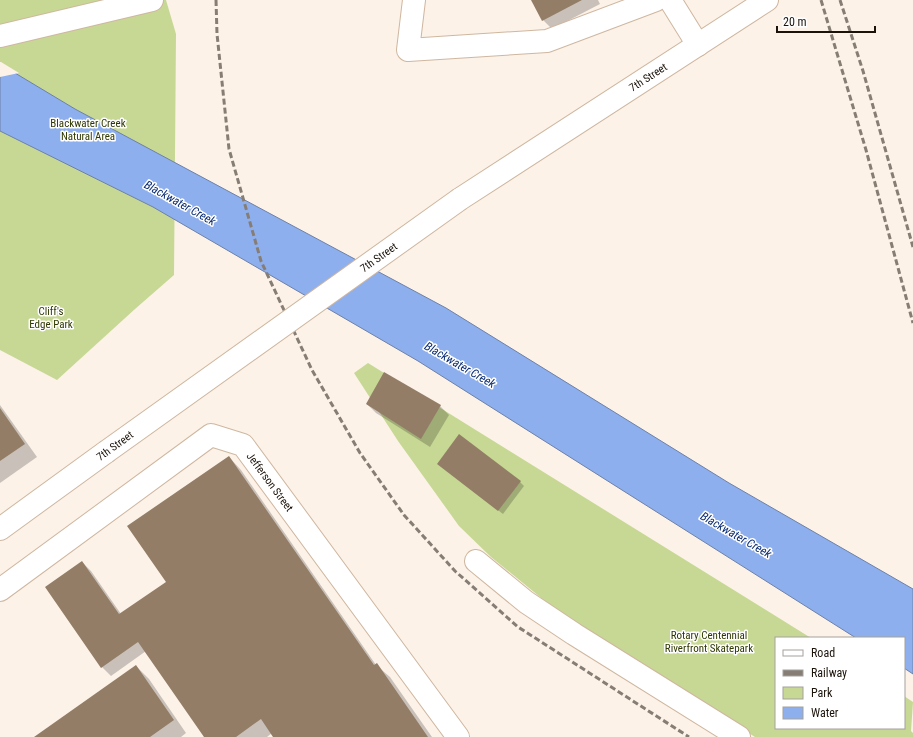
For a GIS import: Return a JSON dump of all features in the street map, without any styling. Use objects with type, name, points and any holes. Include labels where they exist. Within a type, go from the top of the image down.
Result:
[{"type":"street","points":[[0,36],[152,0]]},
{"type":"street","points":[[414,0],[408,50],[547,41],[656,0]]},
{"type":"street","points":[[670,0],[698,45]]},
{"type":"street","name":"7th Street","points":[[0,529],[460,199],[767,0]]},
{"type":"street","name":"Jefferson Street","points":[[0,590],[211,435],[243,445],[458,737]]},
{"type":"street","points":[[476,561],[526,602],[574,634],[739,737]]},
{"type":"green space","name":"Blackwater Creek Natural Area","points":[[0,0],[166,0],[176,34],[174,275],[57,380],[0,350]]},
{"type":"green space","name":"Rotary Centennial Riverfront Skatepark","points":[[368,363],[809,637],[775,637],[775,729],[905,729],[905,697],[913,702],[911,731],[913,733],[913,737],[755,737],[567,619],[491,557],[459,526],[398,441],[354,373]]},
{"type":"water","name":"Blackwater Creek","points":[[0,64],[75,109],[446,308],[729,483],[913,589],[913,674],[905,669],[905,637],[854,637],[418,361],[153,207],[0,131]]},
{"type":"pier","points":[[1,62],[19,73],[0,77]]},
{"type":"building","points":[[531,0],[582,0],[542,21]]},
{"type":"building","points":[[384,372],[441,405],[421,439],[366,404]]},
{"type":"building","points":[[0,408],[25,444],[0,461]]},
{"type":"building","points":[[459,434],[521,481],[498,511],[437,464]]},
{"type":"building","points":[[229,456],[374,665],[377,663],[428,737],[273,737],[261,719],[236,737],[204,737],[138,642],[101,668],[45,587],[82,561],[119,614],[166,582],[127,526]]},
{"type":"building","points":[[136,665],[174,720],[150,737],[34,737]]},
{"type":"railway","points":[[216,0],[217,34],[229,149],[261,261],[312,370],[360,453],[404,515],[455,571],[518,627],[689,737]]},
{"type":"railway","points":[[821,0],[866,150],[913,323]]},
{"type":"railway","points":[[840,0],[863,71],[913,247]]},
{"type":"park label","name":"Cliff's Edge Park","points":[[51,317]]}]
